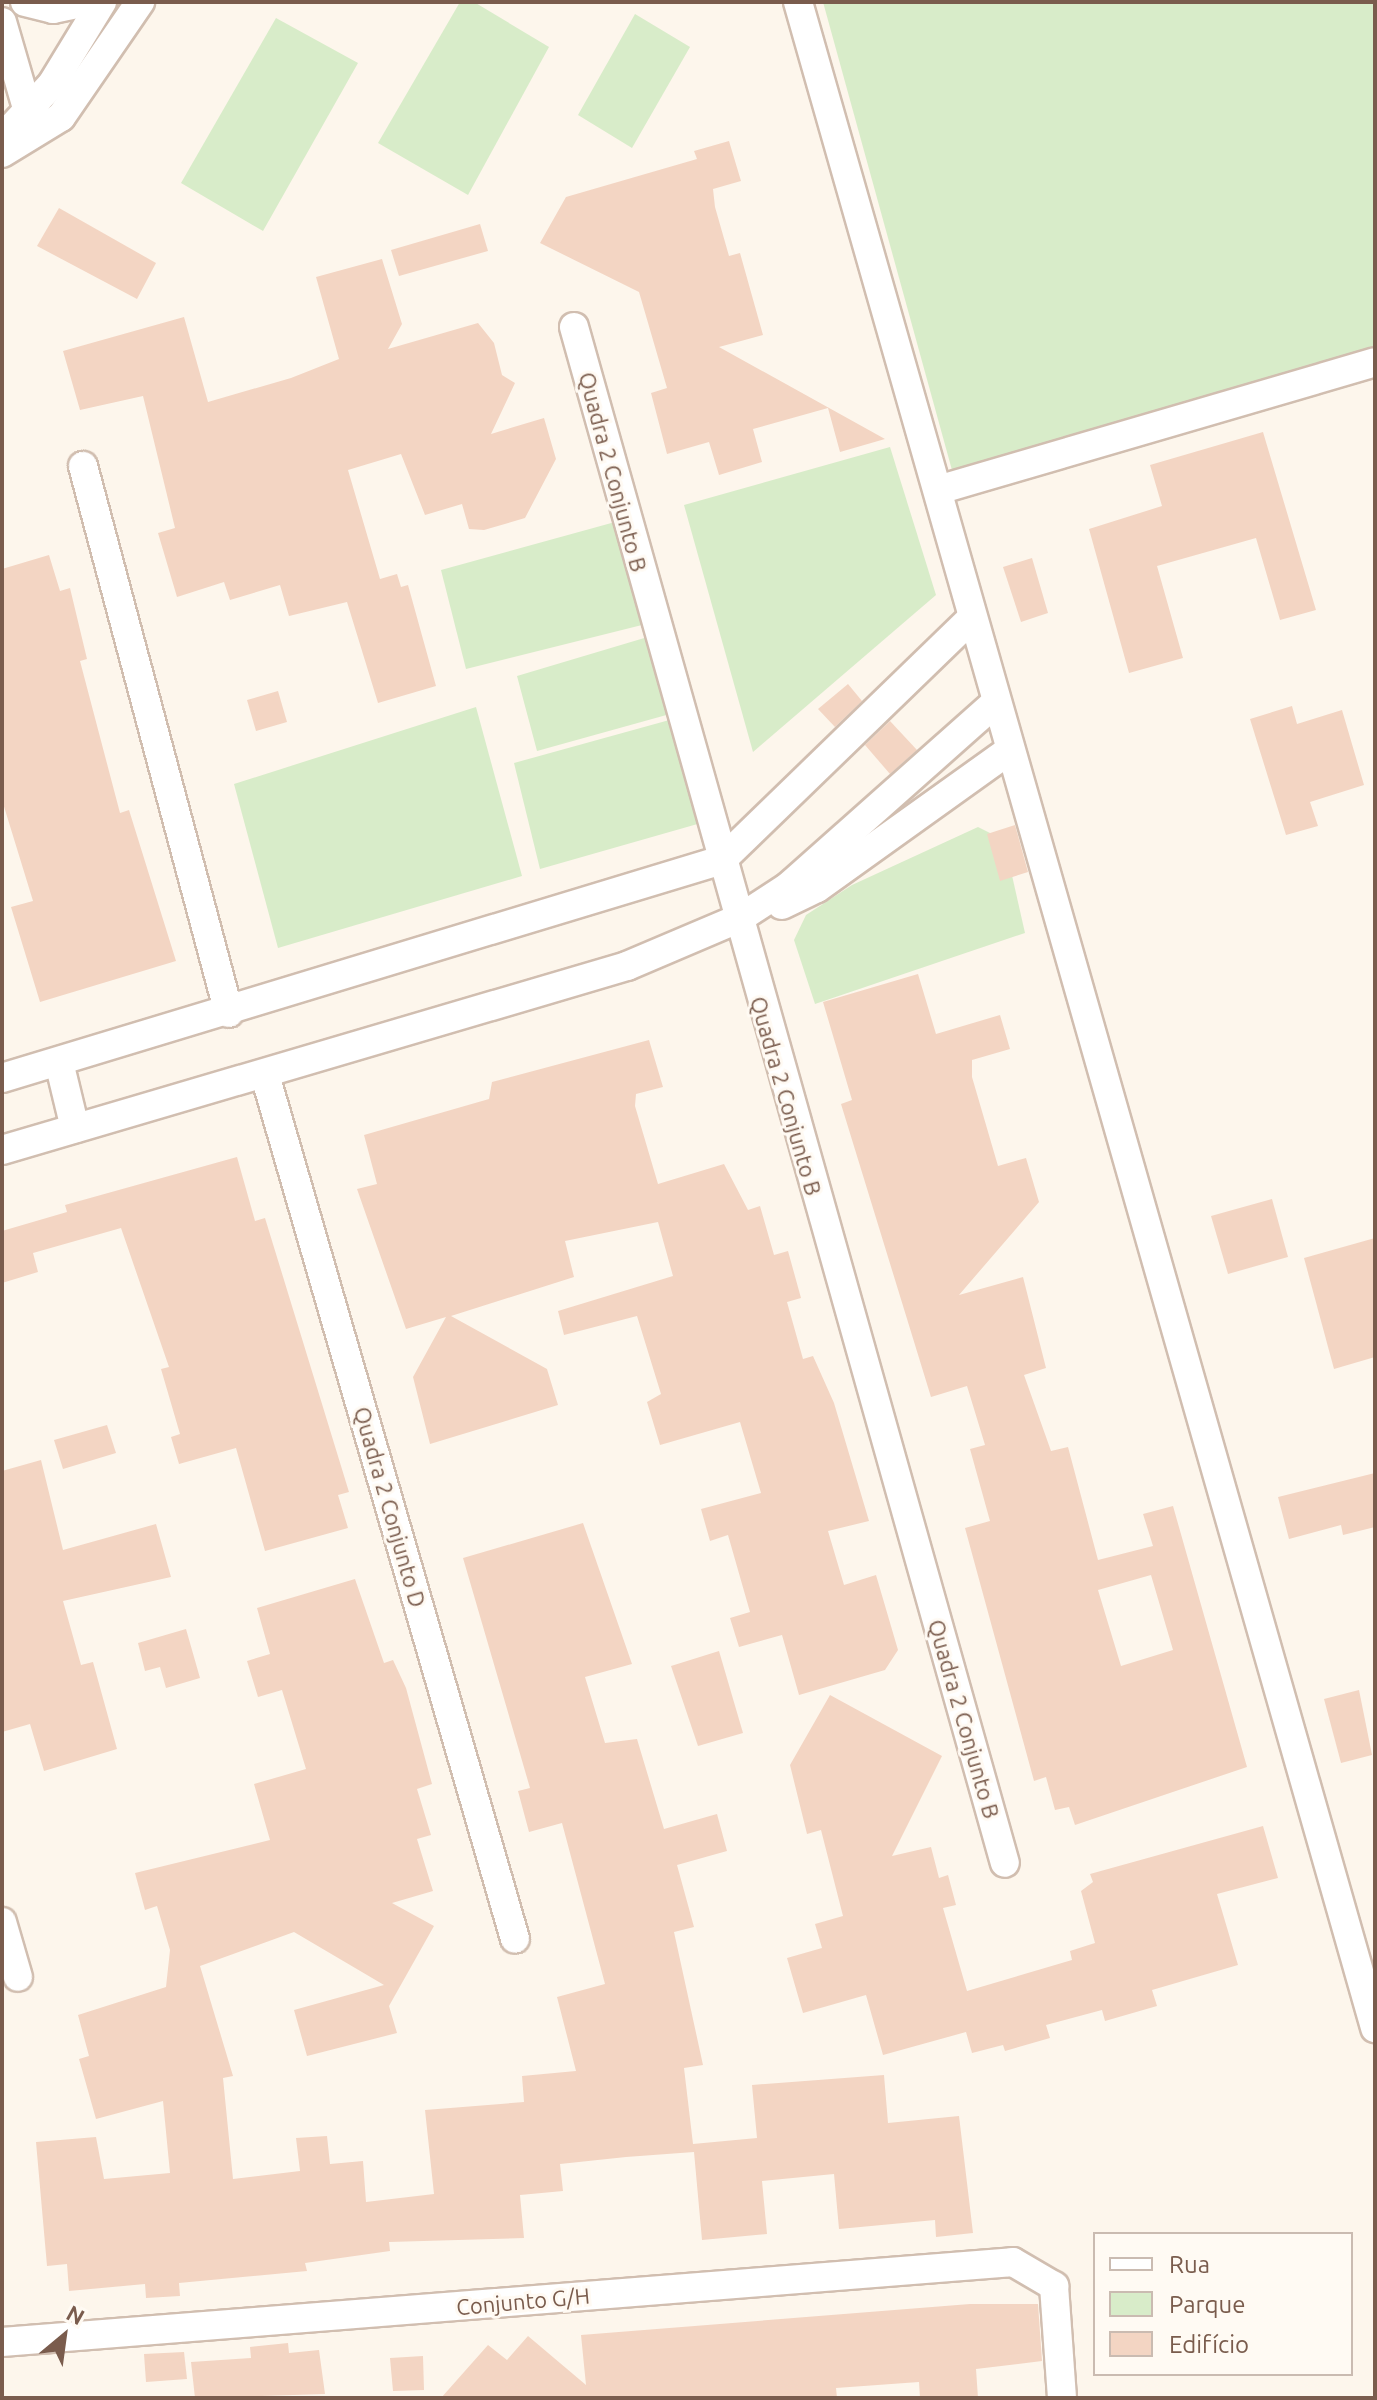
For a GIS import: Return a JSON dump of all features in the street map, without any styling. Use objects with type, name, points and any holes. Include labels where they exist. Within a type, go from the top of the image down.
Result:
[{"type":"street","points":[[25,2],[53,9],[87,2]]},
{"type":"street","points":[[16,135],[102,2]]},
{"type":"street","points":[[16,135],[87,86],[140,2]]},
{"type":"street","points":[[798,2],[938,490],[994,704],[1010,750],[1375,2028]]},
{"type":"street","points":[[2,22],[16,135]]},
{"type":"street","points":[[2,85],[16,135]]},
{"type":"street","name":"Quadra 2 Conjunto B","points":[[574,327],[1005,1863]]},
{"type":"street","points":[[938,490],[1375,362]]},
{"type":"street","points":[[83,466],[229,1013]]},
{"type":"street","points":[[2,1078],[229,1013],[722,860],[972,618]]},
{"type":"street","points":[[740,921],[789,886],[994,704]]},
{"type":"street","points":[[2,1150],[627,966],[817,888],[1010,750]]},
{"type":"street","points":[[59,1062],[75,1128]]},
{"type":"street","name":"Quadra 2 Conjunto D","points":[[265,1075],[515,1939]]},
{"type":"street","points":[[2,1922],[18,1977]]},
{"type":"street","name":"Conjunto G/H","points":[[2,2342],[1013,2262],[1042,2274],[1054,2286],[1062,2398]]},
{"type":"green space","points":[[460,2],[474,2],[549,47],[468,195],[378,143]]},
{"type":"green space","points":[[823,2],[1375,2],[1375,356],[955,481]]},
{"type":"green space","points":[[635,14],[690,47],[632,148],[578,115]]},
{"type":"green space","points":[[276,18],[358,63],[263,231],[181,183]]},
{"type":"green space","points":[[890,447],[936,595],[753,752],[684,505]]},
{"type":"green space","points":[[615,522],[642,625],[466,669],[441,570]]},
{"type":"green space","points":[[651,636],[670,714],[537,751],[517,676]]},
{"type":"green space","points":[[476,707],[522,876],[278,948],[234,784]]},
{"type":"green space","points":[[673,719],[701,823],[540,869],[514,763]]},
{"type":"green space","points":[[978,827],[1004,840],[1025,933],[815,1004],[794,940],[806,915],[852,885]]},
{"type":"building","points":[[729,141],[741,181],[713,189],[715,207],[729,256],[740,253],[763,335],[719,347],[885,439],[840,452],[828,408],[753,429],[762,462],[719,475],[709,442],[667,454],[651,393],[667,388],[639,292],[540,243],[566,197],[697,159],[694,151]]},
{"type":"building","points":[[59,208],[156,263],[137,299],[37,246]]},
{"type":"building","points":[[480,224],[488,251],[399,276],[391,250]]},
{"type":"building","points":[[382,259],[402,324],[388,349],[478,323],[494,343],[502,375],[515,383],[491,434],[544,418],[556,459],[525,518],[484,530],[469,529],[462,504],[425,515],[401,454],[348,470],[380,579],[397,574],[401,587],[408,585],[436,686],[378,703],[347,602],[289,616],[280,585],[230,600],[224,582],[177,597],[158,533],[175,528],[143,396],[80,410],[63,351],[184,317],[208,402],[291,378],[339,359],[316,277]]},
{"type":"building","points":[[1263,432],[1316,610],[1280,620],[1256,538],[1157,566],[1183,658],[1129,673],[1089,529],[1162,506],[1150,465]]},
{"type":"building","points":[[49,555],[60,591],[70,588],[87,659],[80,661],[120,813],[129,810],[176,961],[40,1002],[11,907],[33,901],[2,800],[2,569]]},
{"type":"building","points":[[1032,558],[1048,613],[1021,622],[1003,567]]},
{"type":"building","points":[[848,684],[862,701],[835,727],[818,709]]},
{"type":"building","points":[[278,691],[287,722],[256,731],[247,700]]},
{"type":"building","points":[[1292,706],[1297,724],[1342,710],[1364,785],[1310,802],[1318,826],[1286,835],[1250,719]]},
{"type":"building","points":[[890,721],[917,750],[890,774],[865,745]]},
{"type":"building","points":[[1015,825],[1028,872],[1000,881],[987,834]]},
{"type":"building","points":[[918,974],[936,1034],[1000,1015],[1010,1049],[972,1060],[972,1077],[998,1166],[1026,1158],[1039,1202],[959,1295],[1023,1277],[1046,1368],[1024,1375],[1051,1451],[1068,1447],[1098,1560],[1153,1546],[1143,1514],[1173,1506],[1247,1767],[1075,1825],[1069,1807],[1055,1810],[1046,1777],[1034,1781],[965,1528],[990,1521],[970,1449],[985,1445],[967,1386],[931,1397],[841,1104],[852,1100],[823,1002]],"holes":[[[1151,1575],[1173,1650],[1121,1666],[1098,1590]]]},
{"type":"building","points":[[649,1040],[663,1087],[636,1094],[635,1106],[658,1184],[724,1164],[748,1210],[760,1206],[774,1255],[788,1251],[801,1298],[787,1302],[803,1359],[813,1356],[834,1403],[869,1521],[828,1531],[844,1585],[876,1575],[898,1650],[885,1670],[799,1695],[782,1635],[739,1647],[730,1618],[750,1612],[728,1535],[710,1541],[701,1509],[761,1493],[740,1422],[660,1445],[647,1402],[661,1394],[637,1316],[564,1335],[558,1311],[673,1276],[658,1222],[565,1241],[574,1277],[451,1316],[547,1369],[558,1405],[430,1444],[413,1377],[446,1317],[406,1329],[357,1189],[377,1184],[364,1135],[489,1099],[492,1082]]},
{"type":"building","points":[[237,1157],[255,1221],[265,1218],[349,1492],[338,1495],[348,1528],[265,1551],[236,1448],[179,1464],[171,1437],[180,1434],[161,1369],[169,1367],[121,1228],[33,1253],[38,1272],[2,1283],[2,1231],[67,1212],[65,1205]]},
{"type":"building","points":[[1272,1199],[1288,1257],[1228,1274],[1211,1216]]},
{"type":"building","points":[[1375,1238],[1375,1357],[1334,1369],[1304,1258]]},
{"type":"building","points":[[107,1425],[116,1453],[63,1469],[54,1440]]},
{"type":"building","points":[[41,1460],[63,1550],[156,1524],[171,1577],[63,1601],[81,1665],[93,1662],[117,1749],[44,1771],[30,1724],[2,1732],[2,1471]]},
{"type":"building","points":[[1375,1473],[1375,1527],[1343,1535],[1341,1525],[1289,1539],[1278,1497]]},
{"type":"building","points":[[583,1523],[632,1664],[585,1677],[605,1743],[637,1739],[664,1829],[717,1814],[727,1851],[677,1865],[694,1927],[674,1932],[703,2065],[684,2068],[693,2144],[757,2138],[752,2085],[884,2075],[888,2123],[959,2116],[973,2233],[936,2237],[935,2220],[839,2229],[834,2174],[762,2181],[767,2234],[702,2240],[694,2152],[560,2164],[563,2191],[520,2195],[524,2238],[389,2242],[390,2251],[305,2263],[307,2271],[179,2283],[180,2296],[146,2298],[145,2284],[69,2291],[67,2264],[47,2266],[36,2142],[96,2137],[104,2179],[170,2173],[163,2101],[96,2119],[79,2059],[89,2056],[78,2015],[166,1987],[170,1950],[157,1906],[145,1910],[135,1873],[270,1840],[254,1784],[306,1769],[282,1690],[258,1697],[247,1661],[270,1654],[257,1608],[355,1579],[384,1663],[393,1660],[406,1688],[432,1784],[417,1789],[431,1835],[417,1839],[433,1891],[392,1903],[434,1926],[389,2006],[397,2033],[307,2056],[294,2010],[384,1985],[294,1932],[200,1966],[233,2076],[223,2078],[233,2179],[300,2171],[296,2138],[327,2136],[330,2164],[363,2161],[366,2202],[434,2194],[425,2110],[524,2102],[522,2076],[576,2071],[557,1997],[605,1984],[562,1823],[529,1832],[518,1791],[530,1788],[463,1558]]},
{"type":"building","points":[[186,1629],[200,1678],[166,1688],[160,1667],[145,1671],[138,1643]]},
{"type":"building","points":[[719,1651],[743,1733],[698,1746],[671,1666]]},
{"type":"building","points":[[1359,1690],[1372,1755],[1341,1763],[1324,1699]]},
{"type":"building","points":[[830,1695],[942,1756],[892,1856],[931,1847],[939,1878],[948,1875],[956,1905],[943,1908],[967,1991],[1072,1960],[1070,1951],[1095,1943],[1081,1891],[1093,1882],[1090,1874],[1263,1826],[1278,1878],[1217,1894],[1238,1965],[1152,1990],[1157,2006],[1105,2021],[1102,2010],[1046,2025],[1050,2038],[1005,2051],[1003,2045],[972,2053],[966,2032],[883,2055],[866,1995],[803,2013],[787,1958],[822,1948],[815,1924],[843,1916],[821,1830],[807,1834],[790,1765]]},
{"type":"building","points":[[970,2304],[1038,2304],[1042,2361],[976,2369],[978,2398],[920,2398],[919,2382],[836,2388],[837,2398],[441,2398],[488,2345],[507,2360],[528,2336],[586,2385],[581,2335]]},
{"type":"building","points":[[288,2343],[289,2353],[319,2350],[325,2394],[195,2398],[191,2362],[251,2358],[250,2347]]},
{"type":"building","points":[[184,2352],[187,2379],[146,2382],[144,2354]]},
{"type":"building","points":[[423,2356],[424,2390],[393,2391],[390,2358]]}]
